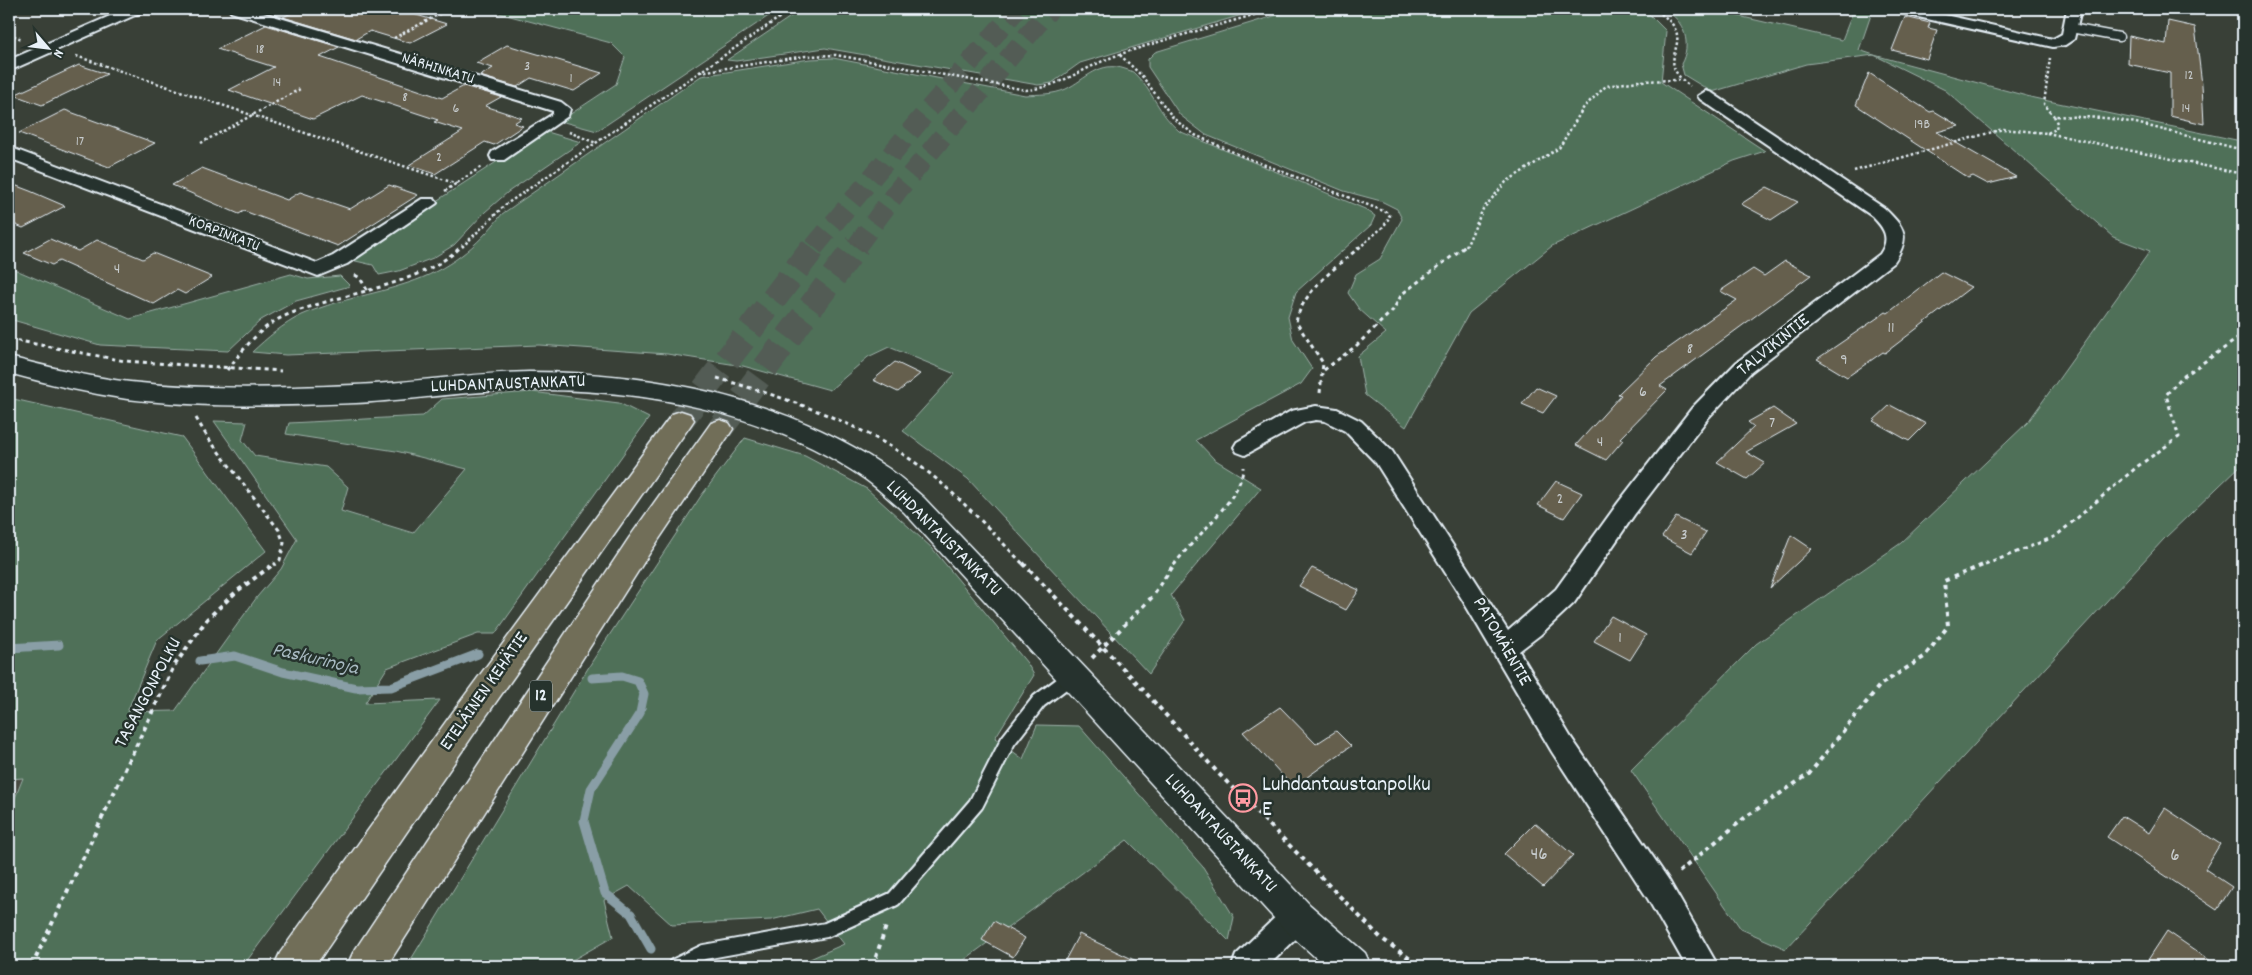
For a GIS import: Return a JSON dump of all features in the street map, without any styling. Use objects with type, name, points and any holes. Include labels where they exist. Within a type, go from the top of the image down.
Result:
[{"type":"highway","name":"ETELÄINEN KEHÄTIE","points":[[293,966],[471,712],[681,420]]},
{"type":"highway","name":"12","points":[[366,966],[639,546],[720,429]]},
{"type":"street","points":[[9,66],[137,9]]},
{"type":"street","name":"NÄRHINKATU","points":[[236,9],[555,105],[562,110],[560,116],[498,156]]},
{"type":"street","points":[[1900,9],[2053,42],[2060,42],[2069,36],[2074,9]]},
{"type":"street","name":"TALVIKINTIE","points":[[1505,648],[1531,628],[1565,596],[1626,509],[1700,413],[1744,367],[1887,258],[1897,243],[1896,235],[1889,223],[1878,212],[1706,96]]},
{"type":"street","name":"KORPINKATU","points":[[9,152],[318,270],[340,260],[428,203]]},
{"type":"street","name":"LUHDANTAUSTANKATU","points":[[9,365],[68,381],[147,392],[210,395],[356,394],[527,381],[597,382],[657,390],[719,403],[777,422],[830,445],[875,472],[914,505],[972,565],[1072,677],[1297,917],[1352,966]]},
{"type":"street","points":[[1245,447],[1299,416],[1316,413]]},
{"type":"street","name":"PATOMÄENTIE","points":[[1316,413],[1329,414],[1353,426],[1384,457],[1505,648],[1561,744],[1658,888],[1703,966]]},
{"type":"street","points":[[1247,966],[1297,917]]},
{"type":"lane","points":[[2072,28],[2120,37]]},
{"type":"lane","points":[[675,966],[704,952],[826,930],[894,899],[976,804],[1008,741],[1039,701],[1072,677]]},
{"type":"path","points":[[372,50],[449,9]]},
{"type":"path","points":[[210,395],[251,340],[270,324],[293,312],[412,277],[435,267],[465,245],[504,206],[792,9]]},
{"type":"path","points":[[697,73],[806,56],[836,55],[1026,90],[1041,90],[1051,87],[1083,68],[1120,55],[1274,9]]},
{"type":"path","points":[[1660,9],[1660,13],[1674,24],[1679,39],[1672,62],[1672,71],[1679,80],[1706,96]]},
{"type":"path","points":[[2047,133],[2056,129],[2058,123],[2044,104],[2053,42]]},
{"type":"path","points":[[50,48],[457,184]]},
{"type":"path","points":[[1120,55],[1142,76],[1174,119],[1190,132],[1242,156],[1386,212],[1390,216],[1383,227],[1330,275],[1300,308],[1296,316],[1296,322],[1323,363],[1316,413]]},
{"type":"path","points":[[1323,370],[1356,346],[1381,322],[1393,310],[1402,294],[1466,246],[1483,208],[1506,182],[1559,148],[1584,107],[1606,86],[1638,81],[1679,80]]},
{"type":"path","points":[[201,143],[300,89]]},
{"type":"path","points":[[2054,116],[2106,118],[2136,122],[2243,150]]},
{"type":"path","points":[[547,124],[596,143]]},
{"type":"path","points":[[1828,178],[2002,129],[2047,133],[2158,158],[2243,174]]},
{"type":"path","points":[[428,203],[498,156]]},
{"type":"path","points":[[1658,888],[1747,816],[1809,774],[1880,685],[1924,657],[1948,626],[1944,581],[2056,536],[2138,466],[2180,437],[2166,395],[2181,378],[2243,335]]},
{"type":"path","points":[[9,339],[125,361]]},
{"type":"path","name":"TASANGONPOLKU","points":[[32,966],[174,666],[207,619],[236,592],[280,560],[284,543],[279,530],[208,438],[195,416],[210,395]]},
{"type":"path","points":[[1072,677],[1104,648],[1152,597],[1184,550],[1220,512],[1243,478],[1245,447]]},
{"type":"path","points":[[1137,684],[1218,773],[1381,938],[1420,966]]},
{"type":"path","points":[[873,966],[894,899]]},
{"type":"shaded area","points":[[2237,9],[2243,9],[2243,109],[2241,108]]},
{"type":"shaded area","points":[[23,777],[9,813],[9,779]]},
{"type":"green space","points":[[484,9],[718,9],[725,11],[779,9],[597,131],[560,121],[616,84],[625,57],[611,43]]},
{"type":"green space","points":[[802,9],[1262,9],[1080,63],[1052,83],[1038,85],[825,48],[736,61],[727,60]]},
{"type":"green space","points":[[1297,9],[1637,9],[1646,11],[1666,31],[1661,82],[1765,151],[1734,161],[1552,246],[1469,313],[1406,427],[1365,395],[1358,356],[1386,333],[1359,309],[1348,293],[1356,274],[1380,259],[1402,219],[1397,209],[1381,201],[1344,191],[1206,135],[1180,115],[1148,67],[1148,59],[1155,52]]},
{"type":"green space","points":[[1664,9],[1708,9],[1842,40],[1854,9],[1873,9],[1859,50],[1874,55],[1806,64],[1712,92],[1684,75],[1681,64],[1686,49],[1686,41],[1682,26]]},
{"type":"green space","points":[[1874,55],[2034,98],[2241,141],[2239,109],[2243,109],[2243,463],[2164,539],[1786,949],[1741,929],[1631,770],[1756,644],[1901,543],[2028,422],[2150,251],[2113,237],[1945,90]]},
{"type":"green space","points":[[833,58],[1025,95],[1061,91],[1094,72],[1108,67],[1125,69],[1133,72],[1141,81],[1166,117],[1179,131],[1365,209],[1375,216],[1371,225],[1296,292],[1288,317],[1293,340],[1312,369],[1301,384],[1196,440],[1214,459],[1261,488],[1171,595],[1185,620],[1149,674],[968,479],[903,431],[955,374],[889,347],[868,357],[830,390],[743,366],[667,354],[539,345],[286,355],[252,352],[282,327],[302,315],[328,305],[408,283],[449,264],[472,247],[502,214],[701,76],[810,59]]},
{"type":"green space","points":[[544,131],[581,142],[508,192],[485,212],[454,245],[433,258],[399,271],[379,275],[373,265],[347,259]]},
{"type":"green space","points":[[9,267],[130,319],[291,274],[308,279],[340,276],[350,286],[296,301],[261,320],[228,351],[100,345],[9,319]]},
{"type":"green space","points":[[532,392],[619,403],[649,418],[495,634],[478,634],[387,668],[365,703],[440,700],[243,966],[9,966],[9,813],[23,778],[9,779],[9,398],[182,437],[266,551],[157,640],[127,712],[175,711],[257,597],[281,569],[297,539],[214,421],[247,422],[242,440],[255,456],[326,467],[348,487],[341,511],[413,533],[467,469],[396,451],[286,434],[289,423],[423,416],[442,399]]},
{"type":"green space","points":[[745,438],[805,456],[867,489],[932,548],[1027,663],[1034,675],[995,738],[1023,759],[1037,725],[1079,726],[1203,867],[1234,917],[1229,941],[1127,840],[956,966],[794,966],[844,944],[817,909],[771,920],[672,925],[629,886],[604,900],[613,937],[562,966],[407,966],[593,660],[701,496]]},
{"type":"building","points":[[299,9],[396,9],[447,24],[410,43],[370,31],[356,39],[283,17]]},
{"type":"building","points":[[1905,17],[1930,23],[1928,28],[1937,30],[1927,59],[1892,50]]},
{"type":"building","points":[[2168,21],[2195,27],[2202,85],[2204,124],[2170,116],[2170,73],[2128,64],[2129,36],[2166,44]]},
{"type":"building","points":[[266,25],[339,47],[320,57],[442,98],[464,86],[501,97],[485,106],[522,118],[514,123],[523,126],[494,145],[485,142],[435,174],[409,165],[463,131],[434,122],[438,120],[362,95],[313,119],[229,90],[274,67],[217,49]]},
{"type":"building","points":[[507,45],[602,73],[574,91],[531,78],[517,87],[480,76],[493,68],[476,63]]},
{"type":"building","points":[[79,65],[107,74],[42,105],[14,95]]},
{"type":"building","points":[[1869,73],[1930,112],[1934,111],[1959,126],[1937,132],[2016,177],[1988,184],[1973,176],[1968,178],[1856,105]]},
{"type":"building","points":[[65,110],[155,143],[109,167],[19,133]]},
{"type":"building","points":[[202,168],[287,200],[300,192],[350,209],[389,185],[418,195],[338,246],[244,211],[239,214],[172,185]]},
{"type":"building","points":[[9,183],[65,206],[23,228],[9,222]]},
{"type":"building","points":[[1767,187],[1798,202],[1771,220],[1741,204]]},
{"type":"building","points":[[50,239],[78,251],[97,240],[143,259],[153,253],[212,277],[185,294],[177,290],[154,304],[59,261],[52,265],[24,253]]},
{"type":"building","points":[[1785,261],[1811,275],[1660,386],[1667,390],[1620,438],[1623,440],[1606,460],[1576,445],[1621,395],[1618,394],[1656,357],[1737,300],[1720,291],[1753,269],[1764,276]]},
{"type":"building","points":[[1941,272],[1971,287],[1885,353],[1883,352],[1847,377],[1817,359],[1886,312],[1888,313]]},
{"type":"building","points":[[895,362],[920,374],[898,392],[873,380]]},
{"type":"building","points":[[1536,387],[1556,396],[1543,413],[1522,404]]},
{"type":"building","points":[[1890,405],[1926,424],[1909,441],[1873,421]]},
{"type":"building","points":[[1773,408],[1796,424],[1746,452],[1765,463],[1747,479],[1717,462],[1754,427],[1748,422]]},
{"type":"building","points":[[1556,481],[1582,493],[1564,518],[1538,505]]},
{"type":"building","points":[[1676,517],[1706,532],[1692,553],[1662,537]]},
{"type":"building","points":[[1791,535],[1812,549],[1770,588]]},
{"type":"building","points":[[1312,568],[1359,590],[1346,610],[1299,586]]},
{"type":"building","points":[[1611,616],[1646,635],[1630,660],[1594,641]]},
{"type":"building","points":[[1280,707],[1316,744],[1336,731],[1351,746],[1293,787],[1243,732]]},
{"type":"building","points":[[2165,808],[2220,844],[2205,869],[2232,887],[2217,910],[2107,837],[2122,816],[2149,833]]},
{"type":"building","points":[[1535,823],[1573,855],[1543,887],[1504,854]]},
{"type":"building","points":[[994,921],[1025,938],[1013,957],[982,940]]},
{"type":"building","points":[[2167,931],[2218,966],[2144,966]]},
{"type":"building","points":[[1079,934],[1147,966],[1062,966]]},
{"type":"waterway","name":"Paskurinoja","points":[[9,648],[59,645]]},
{"type":"waterway","name":"Paskurinoja","points":[[200,661],[235,656],[283,672],[356,688],[391,687],[478,654]]},
{"type":"waterway","name":"Paskurinoja","points":[[592,678],[622,676],[638,681],[644,694],[640,713],[591,789],[584,821],[605,893],[631,914],[651,949]]},
{"type":"tunnel","points":[[814,247],[929,109],[1017,9]]},
{"type":"tunnel","points":[[856,247],[898,190],[1050,9]]},
{"type":"tunnel","points":[[681,420],[815,245]]},
{"type":"tunnel","points":[[720,429],[857,245]]},
{"type":"place","name":"Luhdantaustanpolku E","points":[[1243,798]]}]
